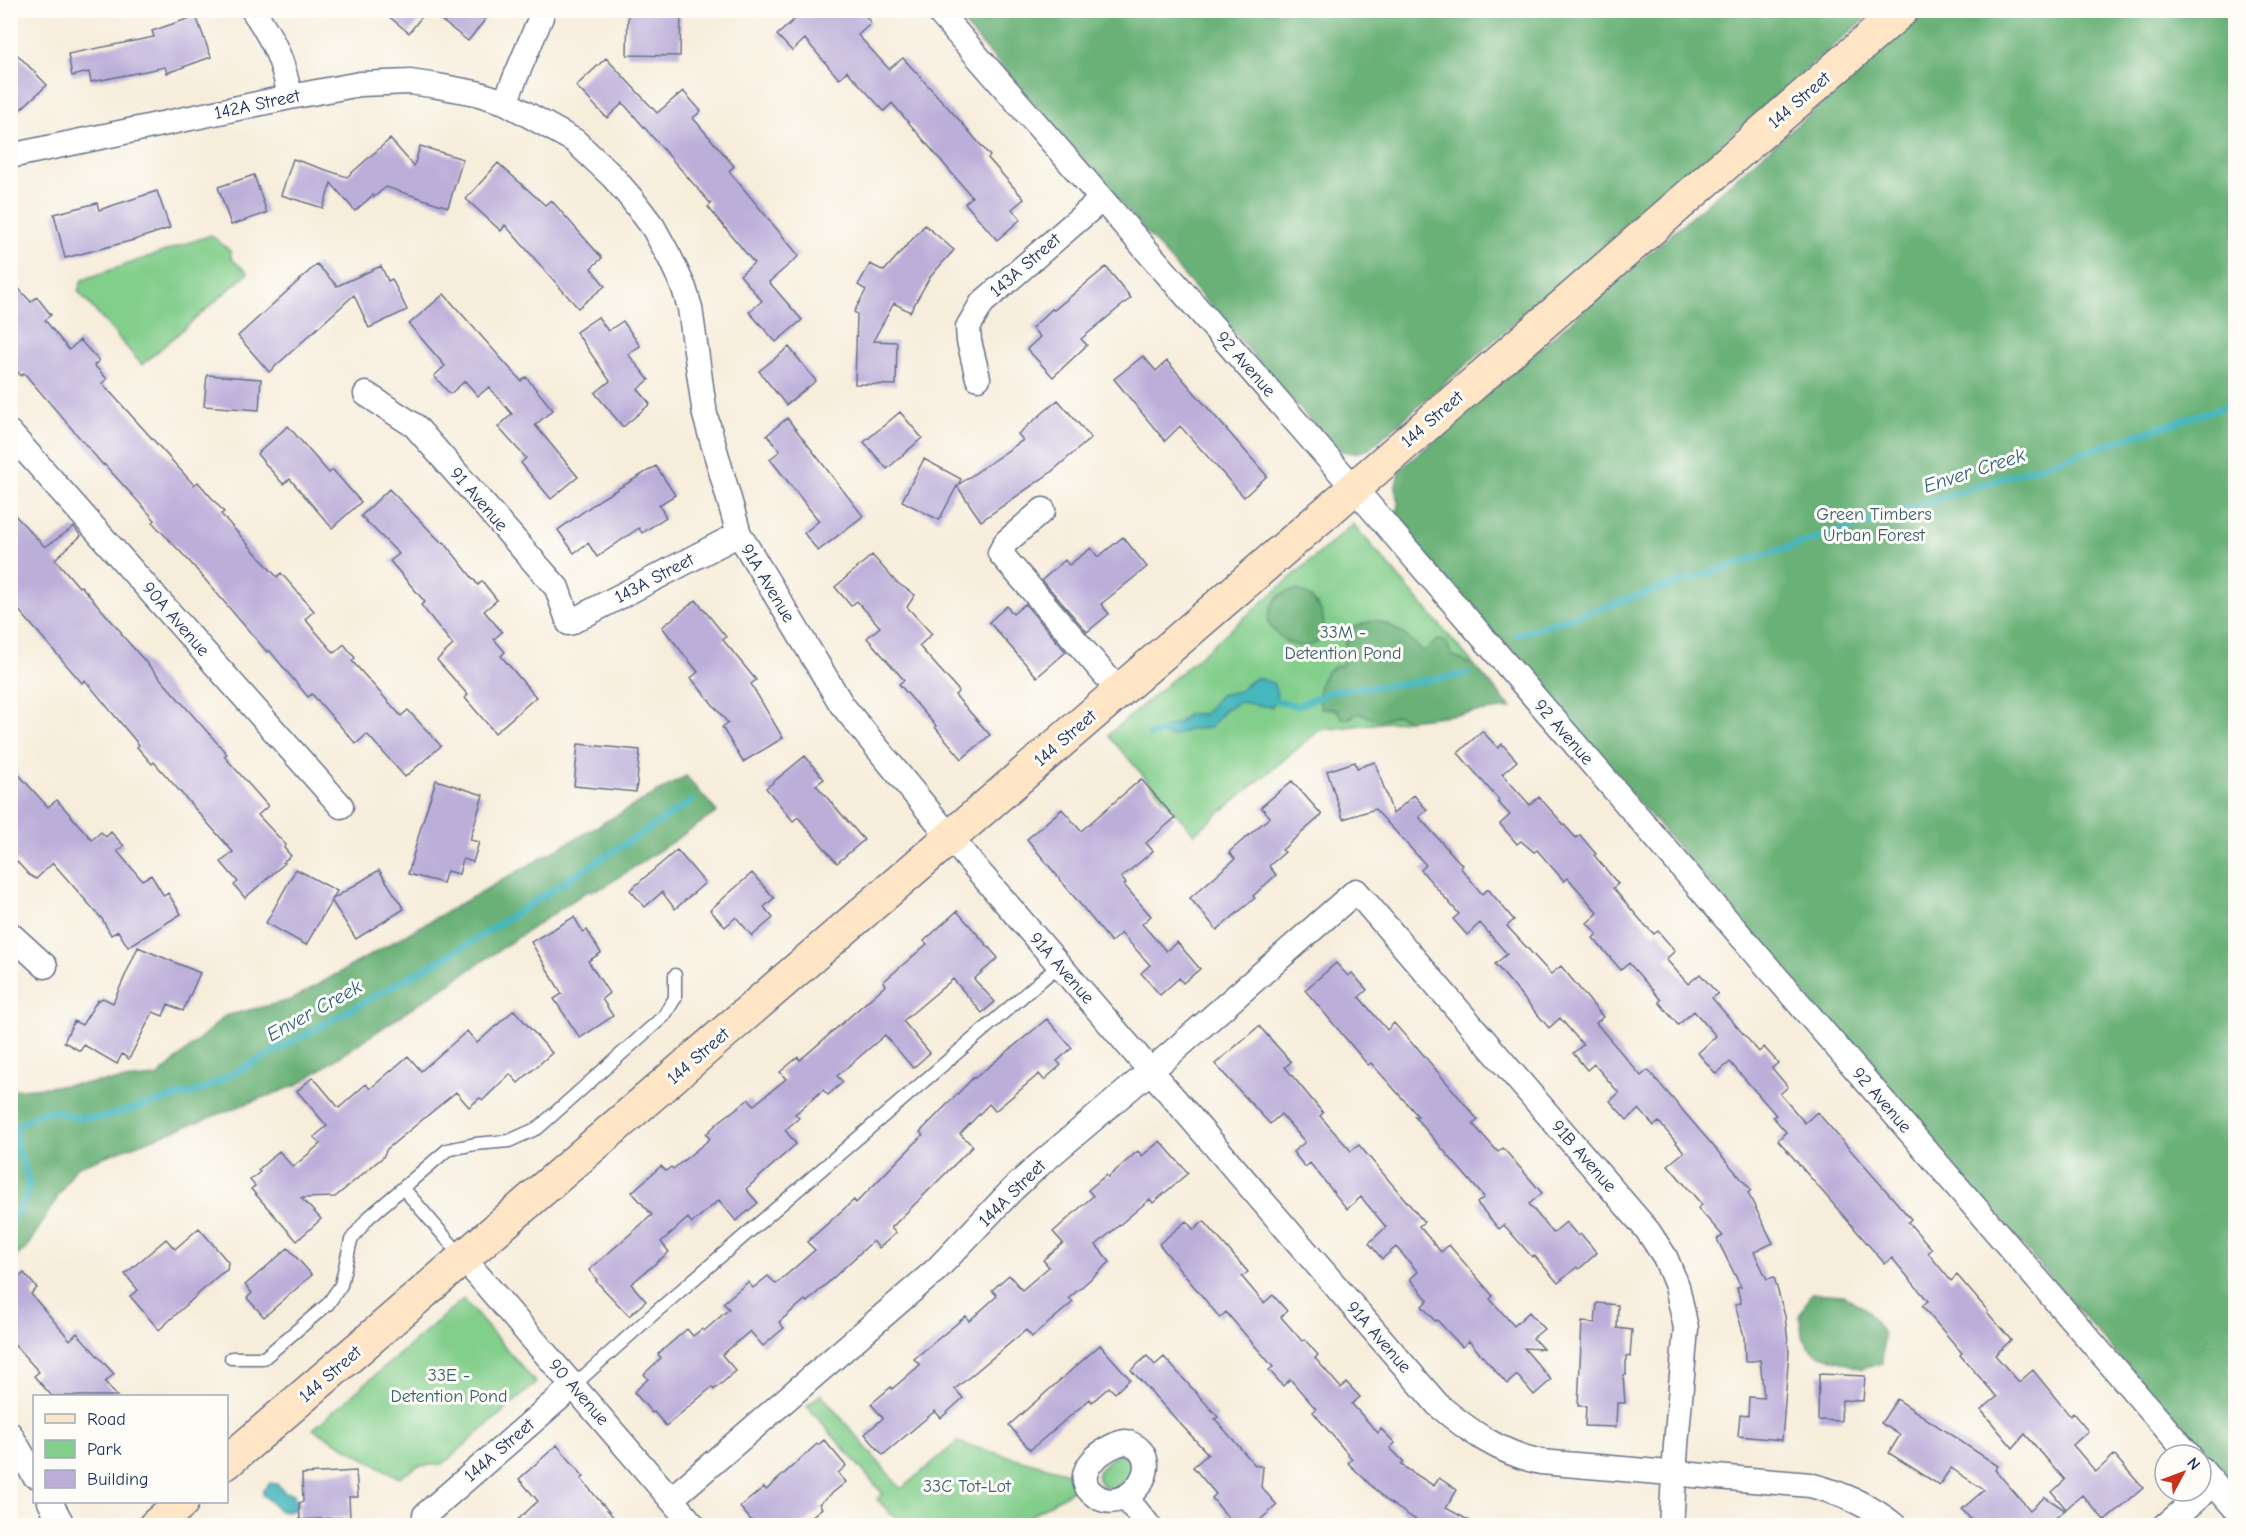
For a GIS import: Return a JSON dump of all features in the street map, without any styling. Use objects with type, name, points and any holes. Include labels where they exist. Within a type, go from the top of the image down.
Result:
[{"type":"main road","name":"144 Street","points":[[228,1461],[1119,692],[1902,10]]},
{"type":"main road","points":[[155,1526],[181,1503]]},
{"type":"street","points":[[253,10],[271,36],[284,66],[290,97]]},
{"type":"street","name":"92 Avenue","points":[[937,10],[2179,1443]]},
{"type":"street","points":[[505,102],[541,17]]},
{"type":"street","name":"142A Street","points":[[10,156],[360,84],[410,82],[476,93],[505,102]]},
{"type":"street","name":"91A Avenue","points":[[505,102],[575,141],[596,160],[631,198],[652,227],[670,258],[684,288],[690,308],[705,415],[739,534],[842,705],[950,838],[1428,1394],[1462,1425],[1491,1444],[1524,1458],[1541,1462],[1810,1485],[1830,1490],[1866,1505],[1895,1526]]},
{"type":"street","name":"143A Street","points":[[978,378],[968,327],[982,303],[1102,199]]},
{"type":"street","name":"91 Avenue","points":[[366,394],[415,426],[557,588],[569,623]]},
{"type":"street","name":"90A Avenue","points":[[10,433],[341,806]]},
{"type":"street","points":[[1043,510],[1006,542],[1000,553],[1119,692]]},
{"type":"street","name":"143A Street","points":[[569,623],[739,534]]},
{"type":"street","name":"144A Street","points":[[671,1498],[937,1269],[1039,1165],[1356,891]]},
{"type":"street","name":"91B Avenue","points":[[1356,891],[1648,1231],[1665,1257],[1677,1286],[1686,1328],[1671,1526]]},
{"type":"street","points":[[10,934],[45,966]]},
{"type":"street","name":"90 Avenue","points":[[463,1258],[694,1526]]},
{"type":"street","name":"144A Street","points":[[424,1515],[573,1386]]},
{"type":"street","points":[[10,1434],[33,1473]]},
{"type":"street","points":[[2213,1483],[2235,1509]]},
{"type":"street","points":[[1126,1498],[1149,1526]]},
{"type":"street","points":[[51,1503],[63,1526]]},
{"type":"street","points":[[2165,1526],[2184,1503]]},
{"type":"lane","points":[[573,1386],[1059,965]]},
{"type":"lane","points":[[231,1358],[264,1358],[328,1304],[340,1285],[351,1240],[368,1218],[447,1150],[475,1144],[509,1141],[538,1128],[664,1016],[675,998],[675,975]]},
{"type":"lane","points":[[403,1188],[463,1258]]},
{"type":"green space","points":[[953,11],[1874,11],[1369,449],[1353,453],[1339,449],[1330,443]]},
{"type":"green space","name":"Green Timbers Urban Forest","points":[[1928,11],[2235,11],[2235,1488],[2213,1464],[2213,1443],[2194,1443],[2175,1422],[1399,525],[1396,516],[1399,505],[1395,488],[1400,470]]},
{"type":"green space","points":[[211,235],[230,251],[232,259],[248,273],[142,365],[78,291],[82,280]]},
{"type":"green space","name":"33M - Detention Pond","points":[[1353,524],[1511,708],[1320,730],[1194,834],[1108,735]]},
{"type":"green space","points":[[1298,590],[1312,599],[1323,618],[1324,625],[1319,641],[1312,645],[1291,644],[1278,635],[1268,623],[1270,610],[1276,600],[1285,593]]},
{"type":"green space","points":[[1375,620],[1400,632],[1424,651],[1438,640],[1444,642],[1452,655],[1473,664],[1511,708],[1408,720],[1398,715],[1379,721],[1358,713],[1344,719],[1337,710],[1321,708],[1319,687],[1321,680],[1329,670],[1342,665],[1347,633],[1353,627]]},
{"type":"green space","points":[[686,776],[717,812],[604,887],[586,892],[297,1085],[76,1167],[26,1249],[11,1260],[11,1090],[157,1077],[225,1016],[291,1000]]},
{"type":"green space","points":[[1811,1293],[1843,1295],[1867,1310],[1884,1335],[1882,1363],[1862,1369],[1813,1352],[1802,1336],[1800,1315]]},
{"type":"green space","name":"33E - Detention Pond","points":[[463,1299],[536,1383],[443,1464],[418,1466],[399,1478],[313,1429]]},
{"type":"green space","name":"33C Tot-Lot","points":[[821,1394],[901,1489],[957,1442],[1072,1474],[1074,1489],[1016,1525],[901,1525],[877,1499],[883,1494],[807,1406]]},
{"type":"green space","points":[[1119,1453],[1130,1456],[1135,1468],[1124,1482],[1109,1489],[1102,1484],[1097,1475],[1103,1466]]},
{"type":"water","points":[[1257,678],[1273,683],[1276,689],[1275,702],[1271,707],[1240,702],[1225,709],[1210,728],[1191,729],[1173,736],[1165,735],[1166,727],[1178,723],[1188,714],[1204,714],[1220,695],[1239,691]]},
{"type":"water","points":[[270,1483],[277,1484],[285,1492],[294,1494],[295,1499],[298,1499],[295,1510],[280,1511],[263,1495],[263,1490]]},
{"type":"building","points":[[381,10],[427,10],[409,33]]},
{"type":"building","points":[[428,10],[473,10],[485,20],[468,41]]},
{"type":"building","points":[[787,10],[861,10],[871,23],[858,35],[889,69],[903,58],[961,122],[990,156],[988,158],[1024,199],[1012,209],[1021,219],[997,240],[965,203],[972,197],[892,103],[884,111],[847,71],[839,79],[805,39],[792,51],[777,35],[795,19]]},
{"type":"building","points":[[628,11],[681,12],[680,56],[627,55]]},
{"type":"building","points":[[196,16],[211,57],[167,73],[165,67],[91,82],[89,72],[72,76],[68,54],[154,37],[152,31]]},
{"type":"building","points":[[10,47],[47,85],[10,119]]},
{"type":"building","points":[[606,58],[657,113],[683,91],[701,111],[693,118],[734,166],[729,171],[799,256],[769,282],[802,320],[776,342],[749,312],[762,301],[740,275],[754,263],[708,207],[711,204],[623,103],[607,118],[576,86]]},
{"type":"building","points":[[390,139],[414,166],[420,146],[463,159],[448,207],[386,187],[355,211],[331,183],[323,208],[281,195],[293,159],[347,177]]},
{"type":"building","points":[[498,163],[545,205],[551,200],[602,258],[591,268],[605,286],[578,308],[505,225],[501,231],[466,199]]},
{"type":"building","points":[[254,175],[267,213],[231,225],[218,187]]},
{"type":"building","points":[[157,191],[170,228],[65,258],[54,214],[97,203],[99,210]]},
{"type":"building","points":[[925,225],[954,250],[930,277],[910,312],[894,303],[873,341],[897,342],[896,385],[855,384],[857,314],[854,312],[866,290],[858,285],[870,264],[884,271]]},
{"type":"building","points":[[317,264],[337,286],[381,266],[388,281],[392,279],[407,310],[369,328],[354,295],[269,372],[238,336]]},
{"type":"building","points":[[1106,267],[1131,298],[1081,339],[1087,345],[1053,377],[1027,349],[1040,337],[1032,328],[1052,309],[1054,310]]},
{"type":"building","points":[[10,279],[31,302],[37,297],[51,315],[45,320],[69,350],[80,340],[99,361],[94,365],[107,379],[102,383],[194,485],[198,482],[224,512],[221,514],[277,577],[281,573],[314,611],[305,619],[334,653],[344,644],[355,658],[352,661],[401,716],[408,710],[441,746],[405,777],[367,734],[356,744],[312,694],[308,697],[269,650],[267,652],[190,562],[153,523],[155,520],[103,465],[24,373],[21,376],[10,363]]},
{"type":"building","points":[[444,294],[521,381],[526,377],[553,410],[535,425],[578,477],[551,499],[521,463],[526,458],[498,427],[512,414],[489,387],[478,396],[465,381],[450,394],[434,376],[445,366],[409,324]]},
{"type":"building","points":[[598,317],[608,331],[623,321],[640,346],[628,354],[649,380],[638,389],[650,404],[623,427],[595,393],[610,381],[576,332]]},
{"type":"building","points":[[789,347],[816,381],[786,405],[759,371]]},
{"type":"building","points":[[1143,356],[1156,371],[1167,361],[1267,476],[1244,497],[1180,426],[1165,441],[1114,379]]},
{"type":"building","points":[[207,375],[261,379],[259,410],[204,406]]},
{"type":"building","points":[[1058,400],[1091,438],[1050,473],[981,521],[957,486],[939,520],[902,501],[924,459],[961,479],[958,485],[1023,440],[1018,434]]},
{"type":"building","points":[[900,412],[922,438],[887,469],[864,442]]},
{"type":"building","points":[[787,418],[863,516],[818,551],[804,533],[819,521],[770,459],[780,451],[767,435]]},
{"type":"building","points":[[288,426],[329,473],[333,470],[361,502],[332,528],[290,479],[283,484],[257,454]]},
{"type":"building","points":[[656,466],[675,495],[659,505],[666,517],[642,533],[639,528],[597,557],[588,543],[574,553],[558,530],[601,499]]},
{"type":"building","points":[[389,489],[442,543],[444,542],[478,585],[482,581],[497,600],[484,611],[502,632],[494,639],[505,652],[501,656],[536,697],[495,733],[465,698],[468,695],[437,660],[453,645],[421,605],[425,602],[390,561],[399,554],[361,516]]},
{"type":"building","points":[[10,510],[45,547],[74,527],[81,536],[55,559],[227,754],[224,756],[268,806],[258,815],[286,845],[284,848],[291,856],[245,898],[234,885],[238,882],[221,862],[233,852],[154,762],[152,764],[137,747],[139,745],[85,680],[82,683],[10,600]]},
{"type":"building","points":[[1123,537],[1147,567],[1101,604],[1109,614],[1087,632],[1042,580],[1065,560],[1069,565],[1091,548],[1098,557]]},
{"type":"building","points":[[872,555],[896,582],[915,595],[907,607],[932,634],[919,646],[959,691],[955,695],[990,735],[962,759],[899,684],[904,680],[867,638],[880,627],[857,601],[851,606],[835,587]]},
{"type":"building","points":[[696,600],[726,637],[723,640],[756,680],[751,684],[783,738],[743,762],[722,727],[728,723],[691,678],[698,672],[662,627]]},
{"type":"building","points":[[1025,604],[1066,652],[1037,677],[989,622],[1007,606],[1013,614]]},
{"type":"building","points":[[1482,731],[1498,748],[1502,744],[1517,761],[1502,774],[1530,805],[1539,797],[1576,838],[1580,835],[1618,884],[1613,888],[1644,924],[1654,934],[1658,931],[1675,951],[1666,959],[1688,984],[1700,974],[1718,994],[1712,998],[1759,1052],[1764,1047],[1778,1063],[1772,1068],[1788,1087],[1780,1094],[1805,1123],[1817,1112],[1911,1219],[1908,1222],[1932,1249],[1928,1253],[1951,1281],[1957,1275],[1988,1311],[2011,1340],[1995,1355],[2019,1382],[2033,1370],[2070,1416],[2073,1413],[2088,1431],[2073,1445],[2096,1472],[2114,1455],[2143,1488],[2105,1521],[2082,1495],[2066,1509],[2052,1492],[2065,1480],[2025,1434],[2013,1448],[1981,1410],[1997,1397],[1960,1355],[1962,1353],[1922,1306],[1928,1301],[1892,1258],[1885,1264],[1778,1140],[1786,1132],[1773,1117],[1776,1115],[1730,1062],[1716,1074],[1698,1053],[1716,1036],[1694,1011],[1678,1025],[1659,1002],[1661,1000],[1629,963],[1621,970],[1593,938],[1597,934],[1587,923],[1598,913],[1568,878],[1564,881],[1537,850],[1534,852],[1521,841],[1517,844],[1500,824],[1510,815],[1458,753]]},
{"type":"building","points":[[578,744],[640,750],[636,792],[574,786]]},
{"type":"building","points":[[805,756],[824,779],[816,785],[864,840],[837,863],[798,817],[793,821],[766,788]]},
{"type":"building","points":[[1355,762],[1357,768],[1375,762],[1393,814],[1414,795],[1427,810],[1419,817],[1462,865],[1460,867],[1482,894],[1488,889],[1514,920],[1507,926],[1551,974],[1561,966],[1603,1017],[1596,1023],[1641,1076],[1648,1070],[1751,1190],[1748,1193],[1773,1243],[1754,1252],[1767,1279],[1774,1277],[1785,1316],[1789,1351],[1782,1440],[1738,1436],[1740,1415],[1748,1416],[1749,1397],[1764,1398],[1760,1360],[1745,1362],[1744,1336],[1735,1305],[1741,1303],[1737,1288],[1741,1287],[1717,1239],[1723,1236],[1698,1208],[1702,1205],[1668,1165],[1684,1152],[1659,1122],[1654,1126],[1639,1109],[1627,1120],[1610,1101],[1619,1093],[1594,1064],[1587,1070],[1573,1053],[1583,1045],[1560,1018],[1549,1028],[1495,964],[1507,954],[1480,923],[1467,935],[1453,919],[1459,914],[1421,870],[1426,865],[1375,809],[1343,819],[1327,771]]},
{"type":"building","points":[[10,765],[48,807],[57,800],[92,840],[101,832],[106,837],[111,832],[124,846],[117,851],[142,880],[151,875],[164,896],[168,893],[181,914],[128,947],[118,931],[111,935],[102,919],[53,863],[36,879],[29,875],[10,854]]},
{"type":"building","points":[[1141,779],[1175,818],[1146,843],[1153,851],[1121,878],[1126,883],[1124,885],[1151,916],[1142,924],[1166,951],[1177,942],[1200,969],[1183,983],[1179,978],[1160,995],[1141,973],[1150,965],[1121,933],[1111,942],[1027,839],[1062,809],[1081,831]]},
{"type":"building","points":[[436,780],[483,795],[470,840],[479,842],[473,862],[463,859],[459,874],[447,871],[443,883],[408,874]]},
{"type":"building","points":[[1292,781],[1322,815],[1282,850],[1285,852],[1269,866],[1276,875],[1253,896],[1255,898],[1217,930],[1190,898],[1235,859],[1229,852],[1270,817],[1261,807]]},
{"type":"building","points":[[677,850],[705,883],[675,909],[662,892],[645,907],[630,890]]},
{"type":"building","points":[[296,869],[337,891],[306,945],[266,923]]},
{"type":"building","points":[[379,870],[404,909],[356,939],[331,900]]},
{"type":"building","points":[[752,873],[774,898],[764,907],[773,918],[752,936],[736,917],[725,927],[710,910]]},
{"type":"building","points":[[957,911],[998,958],[974,979],[995,1002],[982,1013],[953,979],[903,1021],[930,1053],[913,1068],[885,1035],[837,1076],[843,1082],[828,1095],[823,1090],[795,1114],[799,1118],[785,1130],[796,1144],[746,1189],[758,1203],[736,1221],[719,1200],[692,1223],[688,1218],[661,1242],[669,1252],[631,1284],[646,1301],[629,1316],[596,1281],[589,1270],[652,1215],[632,1192],[661,1166],[666,1171],[671,1167],[673,1169],[710,1139],[706,1134],[720,1121],[749,1099],[754,1105],[786,1079],[780,1072],[798,1057],[800,1060],[886,985],[883,982],[927,944],[924,941]]},
{"type":"building","points":[[574,917],[583,932],[587,930],[601,953],[588,961],[609,993],[602,999],[613,1016],[580,1038],[554,999],[562,994],[531,942]]},
{"type":"building","points":[[138,947],[200,973],[183,1011],[168,1004],[163,1016],[153,1012],[129,1059],[122,1054],[117,1064],[84,1045],[80,1051],[64,1042],[74,1021],[82,1025],[97,1001],[103,998],[113,1003]]},
{"type":"building","points":[[1336,963],[1348,976],[1352,973],[1367,990],[1359,997],[1387,1030],[1394,1023],[1416,1046],[1478,1120],[1473,1124],[1498,1152],[1503,1148],[1542,1193],[1529,1204],[1553,1233],[1566,1222],[1578,1236],[1581,1234],[1597,1253],[1579,1269],[1577,1267],[1558,1283],[1504,1225],[1499,1229],[1477,1203],[1484,1197],[1414,1116],[1418,1116],[1371,1063],[1368,1065],[1305,990]]},
{"type":"building","points":[[514,1010],[552,1053],[518,1083],[510,1074],[483,1100],[480,1098],[469,1107],[456,1092],[387,1149],[383,1157],[335,1197],[301,1198],[321,1219],[297,1241],[251,1189],[255,1186],[250,1180],[279,1151],[293,1167],[320,1144],[314,1137],[327,1126],[297,1091],[313,1077],[339,1108],[366,1084],[370,1089],[408,1056],[421,1071],[467,1031],[477,1043]]},
{"type":"building","points":[[1047,1019],[1072,1048],[1057,1061],[1061,1065],[1044,1080],[1039,1074],[995,1111],[989,1104],[960,1134],[973,1146],[891,1228],[896,1233],[879,1248],[873,1241],[807,1302],[805,1300],[779,1322],[784,1328],[763,1346],[750,1331],[722,1355],[736,1371],[714,1390],[712,1387],[666,1426],[654,1412],[652,1413],[634,1392],[648,1379],[644,1374],[661,1358],[658,1354],[687,1329],[693,1336],[702,1329],[704,1331],[729,1309],[723,1303],[748,1282],[753,1288],[768,1276],[776,1284],[815,1250],[807,1242],[854,1200],[856,1203],[923,1135],[920,1132],[974,1077]]},
{"type":"building","points":[[1259,1026],[1291,1062],[1285,1067],[1323,1113],[1320,1116],[1351,1151],[1359,1145],[1424,1222],[1419,1226],[1441,1252],[1449,1245],[1493,1296],[1490,1299],[1514,1326],[1529,1312],[1544,1329],[1533,1338],[1543,1349],[1524,1348],[1551,1380],[1534,1395],[1517,1375],[1507,1384],[1469,1341],[1462,1347],[1437,1320],[1435,1321],[1422,1306],[1428,1300],[1410,1279],[1418,1272],[1396,1247],[1382,1259],[1369,1243],[1386,1227],[1361,1197],[1347,1209],[1310,1163],[1305,1167],[1293,1152],[1305,1142],[1281,1114],[1270,1124],[1215,1064]]},
{"type":"building","points":[[1160,1141],[1188,1173],[1153,1203],[1150,1199],[1096,1245],[1110,1262],[1069,1298],[1073,1302],[1032,1337],[1026,1330],[955,1389],[963,1398],[941,1418],[935,1411],[883,1455],[865,1434],[883,1418],[871,1404],[920,1365],[914,1359],[966,1316],[969,1321],[997,1296],[992,1290],[1009,1275],[1022,1290],[1049,1267],[1043,1260],[1063,1243],[1053,1232],[1093,1196],[1088,1190],[1106,1175],[1108,1177],[1138,1151],[1142,1156]]},
{"type":"building","points":[[1186,1221],[1194,1230],[1204,1221],[1248,1272],[1242,1277],[1264,1303],[1273,1295],[1287,1311],[1281,1317],[1318,1355],[1315,1358],[1341,1388],[1347,1383],[1360,1397],[1352,1404],[1378,1433],[1381,1429],[1395,1443],[1390,1448],[1404,1462],[1401,1465],[1434,1486],[1439,1478],[1457,1490],[1446,1508],[1479,1526],[1425,1526],[1386,1500],[1348,1463],[1352,1459],[1313,1412],[1316,1409],[1290,1379],[1283,1386],[1269,1370],[1273,1367],[1226,1312],[1220,1318],[1159,1244]]},
{"type":"building","points":[[199,1228],[228,1262],[227,1270],[159,1330],[130,1296],[138,1290],[125,1274],[166,1239],[175,1249]]},
{"type":"building","points":[[288,1248],[312,1275],[264,1317],[247,1298],[252,1293],[245,1285]]},
{"type":"building","points":[[24,1273],[37,1288],[31,1294],[70,1340],[77,1333],[114,1374],[105,1382],[116,1395],[51,1395],[34,1376],[39,1372],[10,1340],[10,1285]]},
{"type":"building","points":[[1597,1303],[1618,1305],[1617,1328],[1632,1330],[1630,1357],[1626,1356],[1626,1375],[1623,1375],[1625,1403],[1617,1403],[1616,1427],[1585,1426],[1586,1406],[1578,1406],[1582,1322],[1595,1323]]},
{"type":"building","points":[[1100,1345],[1130,1379],[1115,1393],[1109,1387],[1092,1402],[1090,1399],[1030,1450],[1009,1425]]},
{"type":"building","points":[[1147,1356],[1155,1365],[1164,1357],[1218,1417],[1215,1419],[1255,1465],[1263,1467],[1261,1487],[1277,1505],[1253,1526],[1235,1526],[1212,1498],[1216,1494],[1193,1467],[1208,1454],[1131,1370]]},
{"type":"building","points":[[1819,1374],[1865,1376],[1863,1401],[1842,1400],[1841,1421],[1818,1420]]},
{"type":"building","points":[[1897,1399],[1998,1466],[1995,1470],[2030,1510],[2045,1497],[2065,1510],[2046,1526],[1976,1526],[1962,1509],[1984,1490],[1951,1468],[1939,1485],[1889,1453],[1900,1435],[1881,1423]]},
{"type":"building","points":[[824,1440],[846,1466],[838,1473],[846,1482],[819,1504],[822,1508],[800,1526],[756,1526],[740,1507],[764,1487],[766,1490]]},
{"type":"building","points":[[557,1445],[584,1477],[581,1479],[621,1526],[511,1526],[538,1501],[519,1479]]},
{"type":"building","points":[[356,1471],[358,1497],[349,1497],[350,1517],[300,1520],[299,1503],[303,1502],[302,1474]]},
{"type":"waterway","name":"Enver Creek","points":[[1517,635],[2236,403]]},
{"type":"waterway","name":"Enver Creek","points":[[1269,699],[1297,706],[1332,691],[1468,674]]},
{"type":"waterway","name":"Enver Creek","points":[[1150,735],[1171,730]]},
{"type":"waterway","name":"Enver Creek","points":[[10,1220],[22,1205],[27,1193],[28,1182],[18,1150],[16,1126],[41,1112],[57,1111],[73,1117],[99,1118],[202,1090],[463,947],[692,801]]}]
